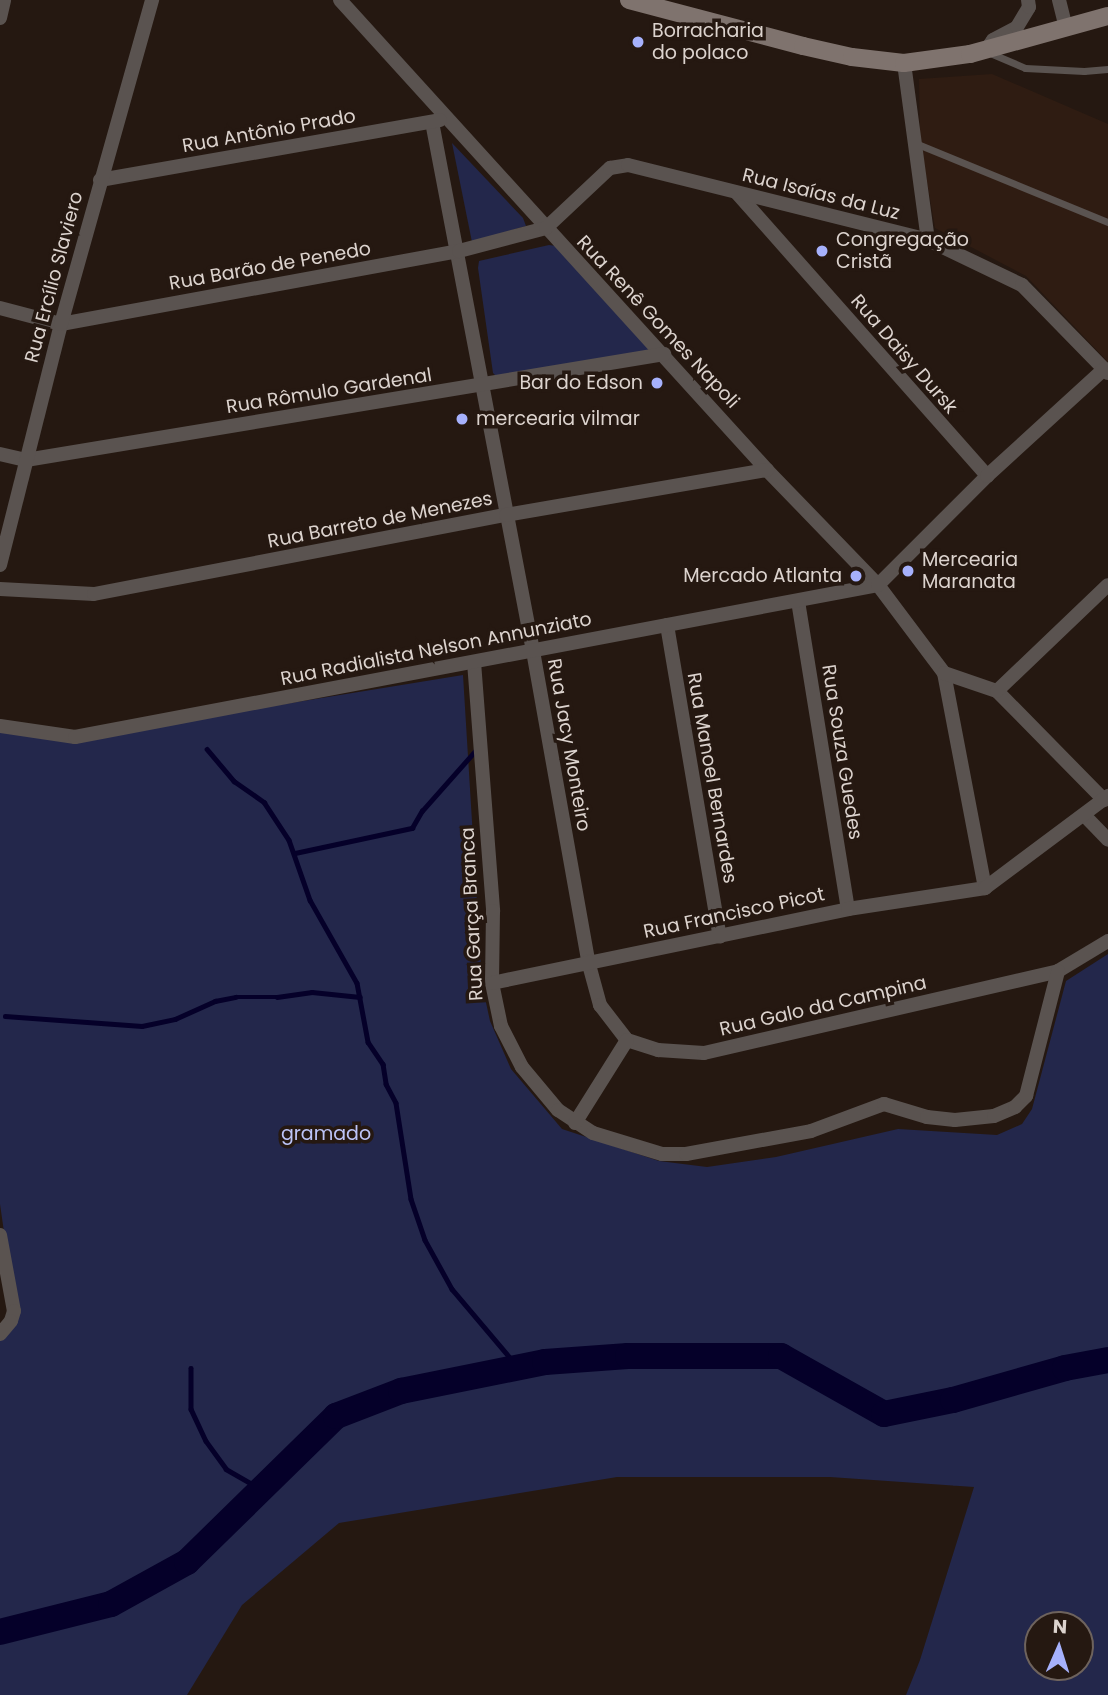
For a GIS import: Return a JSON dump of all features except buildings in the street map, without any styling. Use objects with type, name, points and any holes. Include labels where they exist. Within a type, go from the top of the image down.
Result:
[{"type":"main road","points":[[629,0],[815,48],[904,64],[986,51],[1108,16]]},
{"type":"street","points":[[0,18],[4,0]]},
{"type":"street","name":"Rua Ercílio Slaviero","points":[[0,565],[61,324],[152,0]]},
{"type":"street","name":"Rua Renê Gomes Napoli","points":[[340,0],[439,120],[546,228],[664,354],[767,470],[878,585],[944,673],[985,888]]},
{"type":"street","points":[[1059,0],[1066,28]]},
{"type":"street","points":[[1029,3],[1037,35]]},
{"type":"street","points":[[986,51],[993,40],[1017,27],[1029,3]]},
{"type":"street","points":[[904,64],[928,240]]},
{"type":"street","name":"Rua Antônio Prado","points":[[100,180],[439,120]]},
{"type":"street","name":"Rua Jacy Monteiro","points":[[439,120],[482,385],[588,961]]},
{"type":"street","name":"Rua Isaías da Luz","points":[[546,228],[610,168],[628,165],[928,240],[1022,285],[1106,371]]},
{"type":"street","name":"Rua Daisy Dursk","points":[[737,193],[987,476]]},
{"type":"street","name":"Rua Barão de Penedo","points":[[0,309],[61,324],[459,251],[546,228]]},
{"type":"street","name":"Rua Rômulo Gardenal","points":[[0,454],[26,460],[664,354]]},
{"type":"street","points":[[878,585],[987,476],[1106,371]]},
{"type":"street","name":"Rua Barreto de Menezes","points":[[0,589],[94,594],[506,515],[767,470]]},
{"type":"street","name":"Rua Radialista Nelson Annunziato","points":[[0,726],[75,737],[878,585]]},
{"type":"street","points":[[997,691],[1108,585]]},
{"type":"street","name":"Rua Souza Guedes","points":[[798,601],[848,909]]},
{"type":"street","name":"Rua Manoel Bernardes","points":[[667,625],[720,937]]},
{"type":"street","name":"Rua Garça Branca","points":[[474,662],[493,911],[492,983],[500,1026],[522,1067],[558,1110],[593,1133],[662,1154],[686,1154],[811,1131],[884,1104],[927,1117],[956,1120],[994,1116],[1014,1107],[1026,1096],[1058,971]]},
{"type":"street","points":[[944,673],[997,691],[1106,798],[985,888]]},
{"type":"street","points":[[1085,816],[1108,840]]},
{"type":"street","name":"Rua Francisco Picot","points":[[492,983],[848,909],[985,888]]},
{"type":"street","name":"Rua Galo da Campina","points":[[626,1040],[658,1050],[704,1053],[1058,971],[1108,941]]},
{"type":"street","points":[[575,1123],[626,1040],[600,1005],[588,961]]},
{"type":"street","points":[[0,1235],[14,1311],[11,1321],[0,1334]]},
{"type":"lane","points":[[986,51],[1025,68],[1084,71],[1108,69]]},
{"type":"lane","points":[[914,143],[1108,222]]},
{"type":"shaded area","points":[[992,74],[1108,124],[1108,362],[1026,276],[935,228],[920,141],[919,79]]},
{"type":"green space","points":[[452,143],[523,218],[526,226],[472,242]]},
{"type":"green space","points":[[549,245],[556,246],[650,346],[647,352],[497,377],[493,373],[479,261]]},
{"type":"green space","name":"gramado","points":[[463,675],[482,984],[490,1021],[511,1069],[562,1129],[659,1161],[707,1167],[776,1157],[898,1129],[997,1135],[1022,1124],[1032,1109],[1066,981],[1108,954],[1108,1695],[906,1695],[920,1660],[974,1487],[830,1477],[617,1477],[339,1523],[242,1605],[187,1695],[0,1695],[0,1335],[15,1309],[0,1204],[0,728],[76,738]]},
{"type":"waterway","points":[[207,749],[234,781],[264,802],[289,840],[310,900],[357,983],[368,1042],[383,1064],[386,1084],[396,1103],[411,1199],[425,1240],[452,1289],[518,1367]]},
{"type":"waterway","points":[[295,853],[412,828],[422,811],[476,750]]},
{"type":"waterway","points":[[5,1016],[142,1026],[175,1019],[215,1001],[236,997],[277,997],[312,992],[360,997]]},
{"type":"waterway","points":[[0,1632],[111,1604],[187,1562],[336,1416],[401,1391],[545,1362],[628,1356],[781,1356],[884,1414],[953,1400],[1065,1368],[1108,1360]]},
{"type":"waterway","points":[[191,1368],[191,1409],[206,1441],[226,1469],[261,1489]]},
{"type":"place","name":"Borracharia do polaco","points":[[638,42]]},
{"type":"place","name":"Congregação Cristã","points":[[822,251]]},
{"type":"place","name":"Bar do Edson","points":[[657,383]]},
{"type":"place","name":"mercearia vilmar","points":[[462,419]]},
{"type":"place","name":"Mercearia Maranata","points":[[908,571]]},
{"type":"place","name":"Mercado Atlanta","points":[[856,576]]}]
